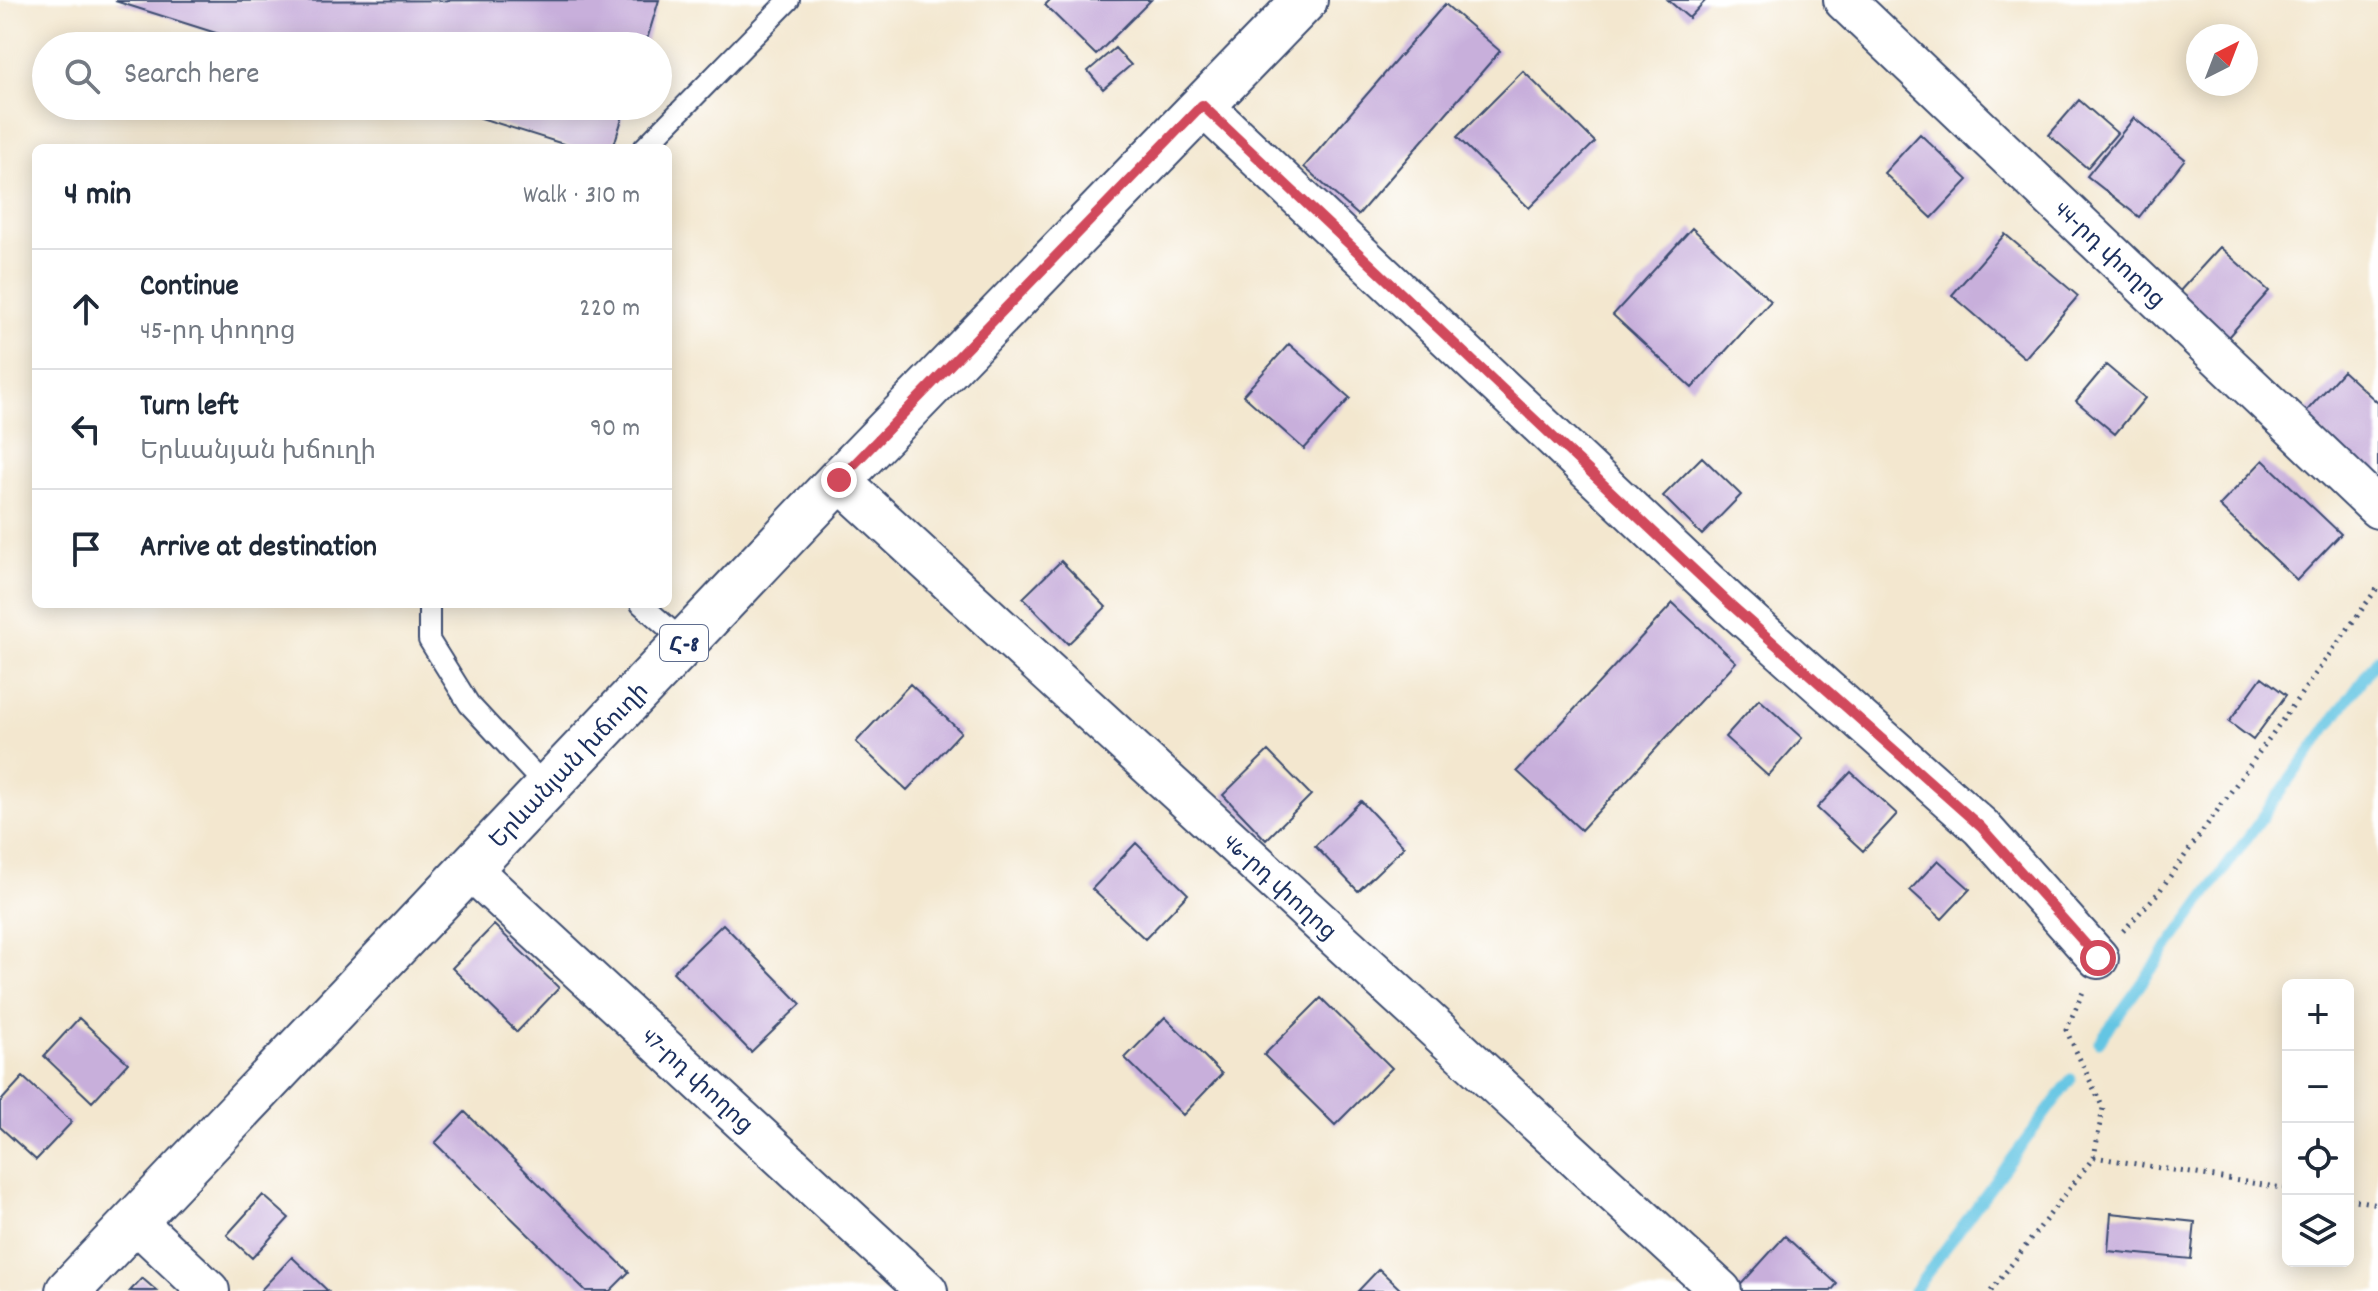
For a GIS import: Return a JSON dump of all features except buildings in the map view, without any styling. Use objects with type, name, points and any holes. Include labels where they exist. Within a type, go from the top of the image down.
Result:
[{"type":"main road","name":"Երևանյան խճուղի","points":[[68,1291],[839,480],[1305,0]]},
{"type":"street","name":"44-րդ փողոց","points":[[1844,0],[2378,508]]},
{"type":"street","points":[[1202,105],[1730,604],[1981,827],[2098,958]]},
{"type":"street","name":"46-րդ փողոց","points":[[839,480],[1721,1291]]},
{"type":"street","name":"47-րդ փողոց","points":[[469,868],[927,1291]]},
{"type":"street","points":[[134,1220],[209,1291]]},
{"type":"lane","points":[[672,119],[789,0]]},
{"type":"lane","points":[[648,144],[671,120]]},
{"type":"lane","points":[[429,608],[429,640],[469,704],[546,787]]},
{"type":"lane","points":[[646,608],[684,642]]},
{"type":"path","points":[[1991,1291],[2094,1157],[2103,1108],[2066,1030],[2098,958],[2158,893],[2378,587]]},
{"type":"path","points":[[2094,1157],[2282,1188]]},
{"type":"path","points":[[2354,1200],[2378,1204]]},
{"type":"waterway","points":[[2099,1042],[2378,658]]},
{"type":"waterway","points":[[1914,1291],[2071,1079]]},
{"type":"route","points":[[839,480],[1202,105],[1730,604],[1981,827],[2098,958]]}]
